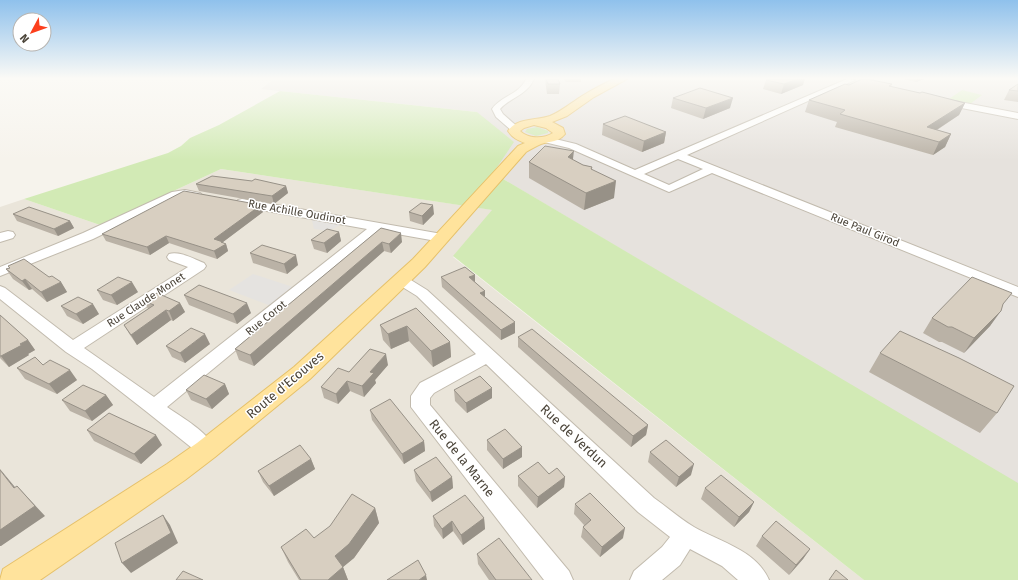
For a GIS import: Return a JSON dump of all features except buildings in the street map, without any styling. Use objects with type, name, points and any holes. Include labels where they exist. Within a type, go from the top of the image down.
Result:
[{"type":"main road","points":[[558,131],[529,139],[521,125],[560,116],[574,106]]},
{"type":"main road","points":[[558,131],[557,123],[560,116]]},
{"type":"main road","points":[[535,123],[549,124],[558,131]]},
{"type":"main road","name":"Route d'Ecouves","points":[[14,580],[206,450],[302,373],[401,280],[432,236],[529,139]]},
{"type":"street","points":[[498,106],[496,111],[529,139],[572,146]]},
{"type":"street","points":[[635,174],[793,106]]},
{"type":"street","points":[[969,106],[1018,116]]},
{"type":"street","points":[[502,117],[535,123]]},
{"type":"street","points":[[558,131],[563,139],[572,146],[669,188],[712,169]]},
{"type":"street","name":"Rue Paul Girod","points":[[679,156],[1018,292]]},
{"type":"street","points":[[0,272],[88,236],[176,194],[185,193],[207,197]]},
{"type":"street","name":"Rue Achille Oudinot","points":[[229,200],[432,236]]},
{"type":"street","name":"Rue Corot","points":[[154,407],[377,227]]},
{"type":"street","name":"Rue Claude Monet","points":[[72,348],[198,266],[174,257]]},
{"type":"street","name":"Rue de Verdun","points":[[401,280],[422,293],[646,505],[686,535],[731,557],[756,580]]},
{"type":"street","points":[[0,291],[72,348],[98,365],[154,407],[199,442],[206,450]]},
{"type":"street","name":"Rue de la Marne","points":[[488,355],[427,388],[420,396],[421,407],[560,580]]},
{"type":"street","points":[[643,580],[671,556],[686,535]]},
{"type":"shaded area","points":[[421,106],[1018,106],[1018,485],[493,173],[477,112]]},
{"type":"shaded area","points":[[221,169],[493,210],[453,257],[864,580],[0,580],[0,207],[24,199],[100,225]]},
{"type":"shaded area","points":[[312,220],[340,225],[329,231],[314,229]]},
{"type":"shaded area","points":[[253,274],[296,288],[271,306],[229,290]]},
{"type":"green space","points":[[253,106],[421,106],[477,112],[514,142],[493,173],[1018,483],[1018,580],[864,580],[453,256],[492,210],[221,169],[100,225],[24,199],[168,153],[181,146],[190,138],[219,125]]},
{"type":"green space","points":[[537,127],[548,131],[548,133],[536,136],[525,132],[527,129]]}]
